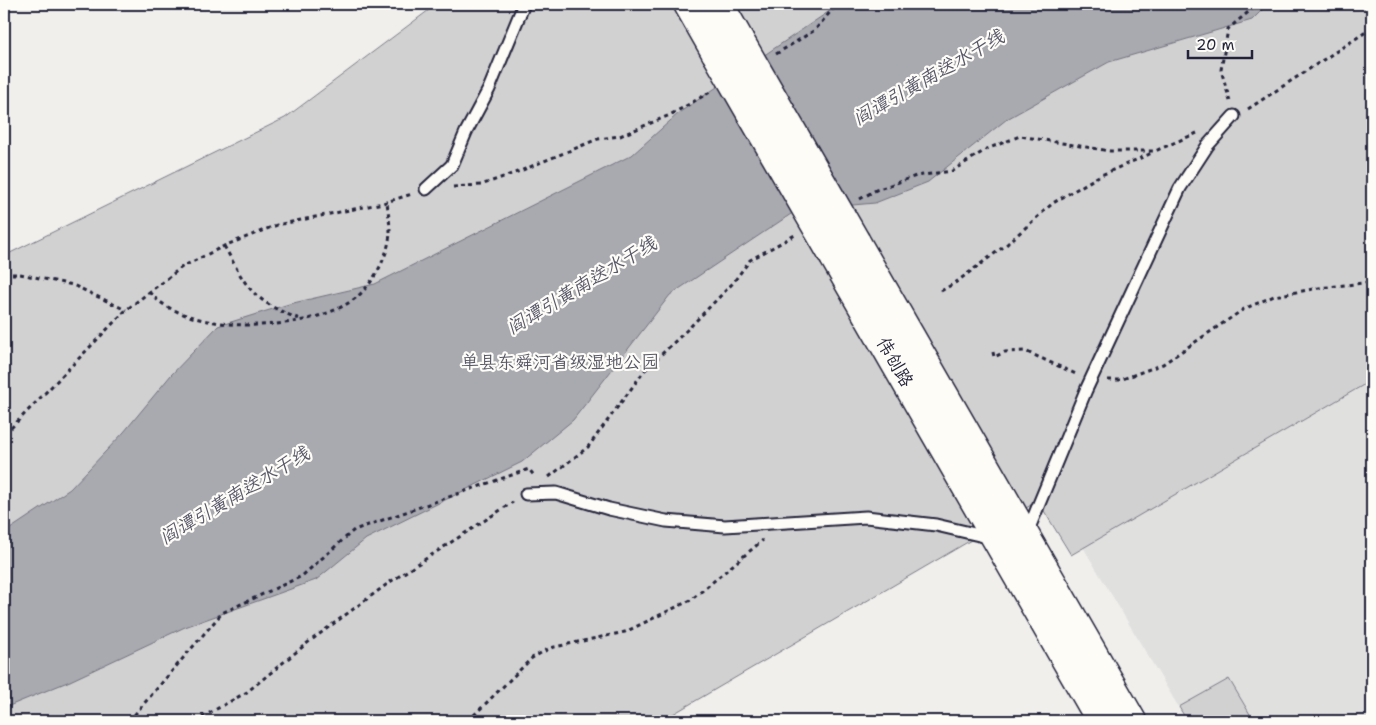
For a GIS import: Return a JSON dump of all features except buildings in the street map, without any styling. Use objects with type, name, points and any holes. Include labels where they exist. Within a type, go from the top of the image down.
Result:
[{"type":"street","name":"伟创路","points":[[688,4],[1101,721]]},
{"type":"street","name":"伟创路","points":[[719,4],[1132,721]]},
{"type":"lane","points":[[426,189],[452,165],[466,132],[489,89],[524,4]]},
{"type":"lane","points":[[1026,536],[1090,380],[1180,188],[1208,145],[1234,116]]},
{"type":"lane","points":[[526,494],[556,493],[609,509],[666,521],[725,526],[866,517],[936,526],[996,539]]},
{"type":"path","points":[[773,56],[815,30],[837,4]]},
{"type":"path","points":[[1258,4],[1228,29],[1221,70],[1234,116],[1261,102],[1372,28]]},
{"type":"path","points":[[4,432],[25,414],[126,310],[182,267],[224,246],[277,225],[387,202],[426,189],[481,185],[520,172],[598,138],[620,136],[670,115],[713,90]]},
{"type":"path","points":[[941,292],[955,284],[1006,245],[1053,203],[1099,176],[1155,152]]},
{"type":"path","points":[[148,292],[156,301],[176,312],[209,322],[260,325],[302,320],[335,311],[358,295],[376,274],[387,248],[390,233],[387,202]]},
{"type":"path","points":[[224,246],[247,285],[281,313],[302,320]]},
{"type":"path","points":[[4,274],[20,274],[73,285],[126,310]]},
{"type":"path","points":[[993,352],[994,357],[1005,352],[1025,351],[1090,380],[1120,380],[1163,364],[1244,310],[1274,296],[1319,288],[1372,282]]},
{"type":"path","points":[[130,719],[222,613],[302,576],[354,530],[529,469]]},
{"type":"path","points":[[195,721],[247,692],[306,644],[390,582],[526,494]]},
{"type":"path","points":[[468,721],[532,658],[550,648],[626,632],[691,600],[739,562],[782,523]]},
{"type":"shaded area","points":[[1372,380],[1372,721],[1187,721],[1083,547]]},
{"type":"green space","name":"单县东舜河省级湿地公园","points":[[437,4],[1372,4],[1372,380],[1071,555],[1038,501],[661,721],[4,721],[4,256],[285,118]]},
{"type":"green space","points":[[1229,679],[1254,721],[1187,721],[1179,707]]},
{"type":"water","name":"阎谭引黄南送水干线","points":[[840,4],[1268,4],[1252,20],[1109,62],[1007,119],[928,182],[875,203],[797,210],[670,295],[573,420],[522,462],[366,539],[316,580],[185,627],[70,681],[4,708],[4,533],[70,489],[124,432],[171,375],[218,326],[289,304],[375,284],[632,155],[680,112]]}]
